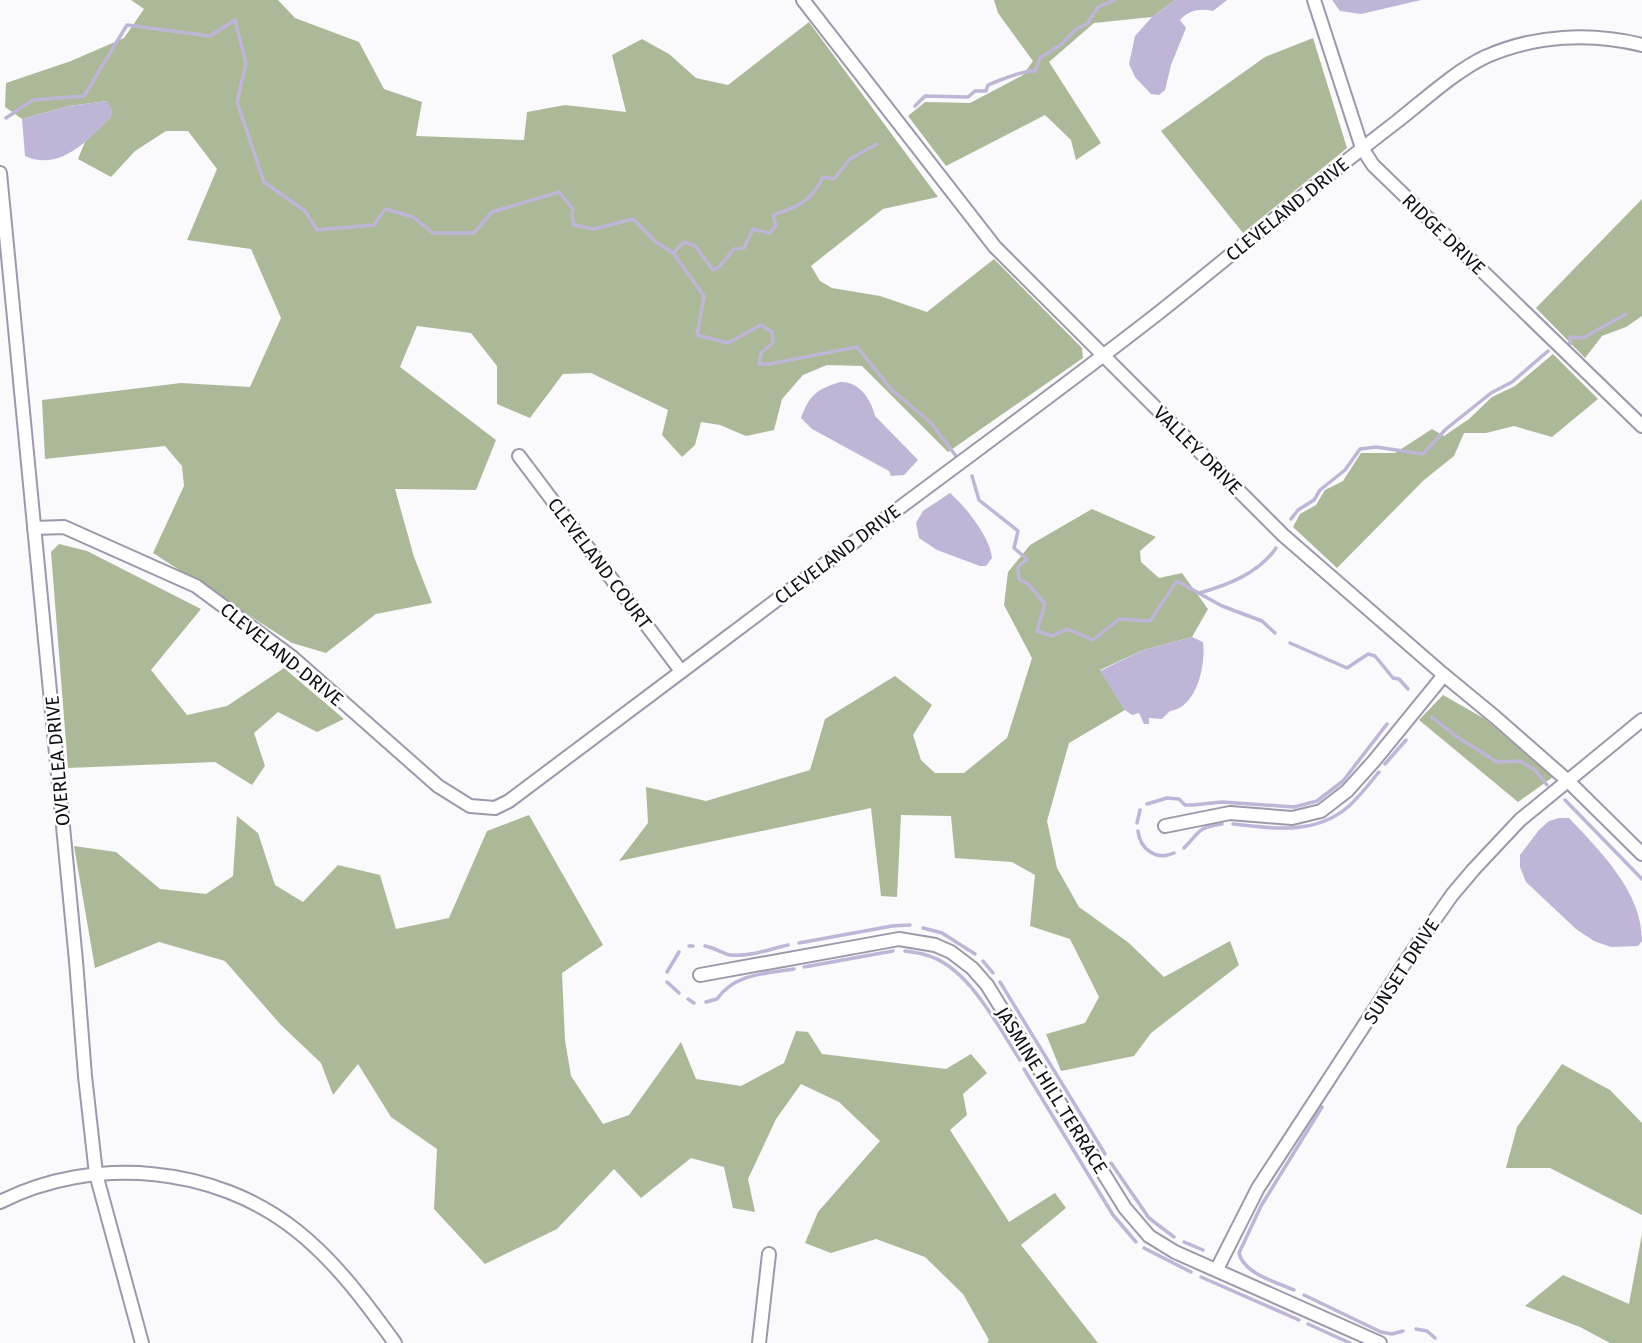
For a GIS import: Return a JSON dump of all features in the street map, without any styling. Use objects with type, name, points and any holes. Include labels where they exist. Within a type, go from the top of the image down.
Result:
[{"type":"street","name":"VALLEY DRIVE","points":[[803,0],[995,247],[1283,535],[1495,717],[1642,854]]},
{"type":"street","name":"RIDGE DRIVE","points":[[1314,0],[1362,148],[1373,165],[1642,426]]},
{"type":"street","name":"CLEVELAND DRIVE","points":[[34,527],[64,527],[195,586],[292,657],[438,786],[470,806],[495,808],[509,802],[1102,355],[1215,268],[1362,148],[1483,58],[1531,43],[1568,37],[1600,38],[1642,45]]},
{"type":"street","name":"OVERLEA DRIVE","points":[[0,173],[96,1174],[142,1343]]},
{"type":"street","name":"CLEVELAND COURT","points":[[519,456],[681,671]]},
{"type":"street","points":[[1165,826],[1230,813],[1292,818],[1321,811],[1347,791],[1444,675]]},
{"type":"street","name":"SUNSET DRIVE","points":[[1217,1269],[1258,1188],[1452,895],[1520,820],[1642,720]]},
{"type":"street","name":"JASMINE HILL TERRACE","points":[[700,975],[899,939],[935,945],[951,952],[972,968],[987,985],[1125,1208],[1149,1236],[1175,1252],[1380,1343]]},
{"type":"street","points":[[0,1202],[35,1188],[96,1174],[163,1174],[199,1181],[259,1206],[296,1230],[328,1258],[396,1343]]},
{"type":"street","points":[[759,1343],[769,1255]]},
{"type":"green space","points":[[131,0],[278,0],[295,18],[359,42],[384,89],[422,102],[416,136],[524,140],[527,112],[565,105],[626,112],[612,55],[642,39],[669,54],[696,78],[728,85],[809,22],[938,197],[883,209],[811,266],[820,281],[832,288],[880,296],[927,312],[994,259],[1082,348],[1083,358],[948,452],[862,366],[827,365],[803,375],[782,399],[774,430],[746,436],[720,425],[701,422],[695,445],[682,457],[662,435],[668,410],[591,373],[563,374],[530,418],[497,404],[497,366],[471,333],[417,326],[400,367],[496,440],[476,490],[395,489],[414,557],[432,603],[376,614],[326,653],[292,643],[153,553],[184,486],[182,466],[165,446],[45,459],[42,400],[181,383],[250,387],[281,318],[251,249],[187,240],[217,169],[188,131],[166,131],[135,151],[111,177],[78,159],[85,142],[111,117],[107,101],[69,106],[22,119],[5,107],[6,83],[71,61],[124,38],[144,9]]},
{"type":"green space","points":[[994,0],[1175,0],[1152,17],[1094,23],[1049,62],[1101,143],[1076,160],[1071,140],[1045,115],[946,166],[908,116],[925,102],[970,103],[1023,75],[1033,61],[998,13]]},
{"type":"green space","points":[[1313,38],[1347,148],[1243,233],[1161,131],[1265,57]]},
{"type":"green space","points":[[1642,199],[1642,316],[1626,327],[1602,336],[1585,358],[1536,308]]},
{"type":"green space","points":[[1553,354],[1598,399],[1552,437],[1514,426],[1486,433],[1464,433],[1454,456],[1424,480],[1337,568],[1293,527],[1300,514],[1316,505],[1325,490],[1343,481],[1361,453],[1395,453],[1432,429],[1444,436],[1469,419],[1492,397],[1515,386]]},
{"type":"green space","points":[[1092,509],[1156,537],[1140,551],[1141,562],[1159,578],[1182,573],[1208,609],[1192,637],[1143,650],[1100,670],[1125,710],[1069,743],[1047,821],[1057,868],[1079,907],[1129,943],[1164,977],[1230,941],[1239,965],[1151,1033],[1134,1056],[1061,1071],[1046,1034],[1085,1023],[1099,997],[1070,939],[1030,926],[1035,875],[1012,862],[955,858],[951,816],[901,815],[897,897],[881,896],[871,808],[619,861],[648,823],[646,787],[706,801],[810,770],[825,719],[895,676],[932,705],[913,735],[921,760],[935,773],[964,773],[1007,738],[1032,658],[1004,605],[1008,572],[1030,545]]},
{"type":"green space","points":[[59,544],[87,551],[201,609],[151,670],[187,715],[227,706],[284,668],[344,719],[317,732],[278,712],[254,733],[265,766],[252,785],[215,762],[68,768],[51,552]]},
{"type":"green space","points":[[1443,695],[1485,719],[1553,777],[1518,802],[1419,720]]},
{"type":"green space","points":[[529,815],[603,945],[562,973],[565,1040],[571,1076],[603,1124],[629,1115],[681,1042],[696,1079],[741,1086],[784,1063],[796,1031],[808,1032],[822,1054],[946,1069],[971,1054],[987,1073],[963,1094],[967,1115],[950,1130],[1009,1222],[1055,1193],[1066,1208],[1021,1245],[1098,1343],[987,1343],[989,1340],[963,1294],[925,1257],[876,1239],[831,1253],[805,1243],[818,1212],[880,1141],[839,1102],[801,1084],[776,1119],[748,1179],[755,1212],[733,1208],[724,1167],[691,1158],[641,1198],[614,1169],[557,1229],[485,1264],[434,1209],[437,1149],[391,1117],[358,1064],[333,1095],[321,1063],[281,1025],[225,961],[159,942],[95,968],[74,846],[116,852],[160,889],[206,894],[233,876],[237,816],[258,833],[275,885],[303,902],[338,865],[380,875],[396,929],[449,918],[487,831]]},
{"type":"green space","points":[[1562,1064],[1610,1090],[1642,1123],[1642,1215],[1550,1168],[1506,1168],[1517,1127]]},
{"type":"green space","points":[[1642,1234],[1642,1343],[1610,1343],[1580,1327],[1525,1306],[1563,1275],[1629,1304]]},
{"type":"shaded area","points":[[1175,0],[1227,0],[1213,11],[1195,11],[1180,20],[1186,28],[1171,65],[1165,90],[1159,95],[1151,94],[1135,77],[1129,64],[1135,36],[1152,17]]},
{"type":"shaded area","points":[[1332,0],[1421,0],[1361,14],[1340,11]]},
{"type":"shaded area","points":[[107,101],[113,112],[111,117],[83,144],[62,157],[50,160],[25,156],[22,119],[69,106]]},
{"type":"shaded area","points":[[840,382],[853,384],[863,392],[871,403],[875,416],[918,460],[904,475],[891,476],[889,471],[812,429],[801,418],[815,394]]},
{"type":"shaded area","points":[[950,493],[963,506],[987,541],[992,558],[986,566],[937,550],[919,538],[916,523],[923,511]]},
{"type":"shaded area","points":[[1192,637],[1203,642],[1204,651],[1201,673],[1193,694],[1187,702],[1170,711],[1162,719],[1149,718],[1149,724],[1144,724],[1139,713],[1132,715],[1125,710],[1100,671],[1143,650]]},
{"type":"shaded area","points":[[1569,818],[1618,874],[1635,906],[1640,923],[1642,941],[1638,946],[1611,947],[1594,941],[1576,929],[1526,882],[1520,867],[1520,855],[1539,830],[1549,821]]},
{"type":"waterway","points":[[915,106],[925,96],[968,97],[975,91],[986,91],[988,85],[1005,78],[1035,71],[1040,58],[1062,44],[1076,29],[1087,24],[1098,7],[1115,0]]},
{"type":"waterway","points":[[6,118],[33,100],[84,96],[127,25],[210,36],[235,20],[246,63],[237,102],[264,182],[305,211],[317,230],[374,225],[385,209],[413,217],[433,233],[474,233],[492,212],[559,192],[573,209],[574,225],[594,229],[633,219],[656,242],[673,253],[704,296],[697,335],[728,343],[761,325],[772,332],[773,343],[761,353],[759,364],[857,347],[891,389],[931,423],[956,456]]},
{"type":"waterway","points":[[674,252],[684,242],[695,246],[713,270],[719,267],[734,249],[744,248],[753,229],[769,233],[776,226],[773,215],[803,202],[814,192],[823,177],[834,179],[850,159],[877,144]]},
{"type":"waterway","points":[[1570,344],[1570,337],[1583,338],[1626,314]]},
{"type":"waterway","points":[[1291,519],[1345,470],[1360,449],[1376,447],[1423,454],[1446,429],[1491,393],[1512,382],[1548,351]]},
{"type":"waterway","points":[[972,476],[979,500],[1018,531],[1014,548],[1027,559],[1018,567],[1019,579],[1028,584],[1045,604],[1037,631],[1052,636],[1067,629],[1093,640],[1119,619],[1150,621],[1177,581],[1222,606],[1262,621],[1275,633]]},
{"type":"waterway","points":[[1199,593],[1242,577],[1261,564],[1276,548]]},
{"type":"waterway","points":[[1290,643],[1347,668],[1368,654],[1375,656],[1393,678],[1399,679],[1408,689]]},
{"type":"waterway","points":[[1432,717],[1457,737],[1497,762],[1520,761],[1535,770],[1547,785]]},
{"type":"waterway","points":[[1147,804],[1167,798],[1179,799],[1185,805],[1222,802],[1294,807],[1317,801],[1343,781],[1387,724]]},
{"type":"waterway","points":[[1385,764],[1406,740]]},
{"type":"waterway","points":[[1233,824],[1294,828],[1323,822],[1349,806],[1379,772]]},
{"type":"waterway","points":[[1565,800],[1642,879]]},
{"type":"waterway","points":[[1137,823],[1140,810]]},
{"type":"waterway","points":[[1184,848],[1203,829],[1222,824]]},
{"type":"waterway","points":[[1138,831],[1142,843],[1150,852],[1161,855],[1174,853]]},
{"type":"waterway","points":[[799,943],[910,925]]},
{"type":"waterway","points":[[923,928],[942,933],[975,954]]},
{"type":"waterway","points":[[705,946],[738,955],[788,945]]},
{"type":"waterway","points":[[804,967],[893,951]]},
{"type":"waterway","points":[[905,951],[926,955],[955,971],[980,998],[1020,1060]]},
{"type":"waterway","points":[[667,972],[679,952]]},
{"type":"waterway","points":[[983,961],[993,973]]},
{"type":"waterway","points":[[706,1002],[717,999],[724,990],[742,979],[794,969]]},
{"type":"waterway","points":[[667,982],[679,993]]},
{"type":"waterway","points":[[1000,982],[1105,1154]]},
{"type":"waterway","points":[[688,999],[694,1003]]},
{"type":"waterway","points":[[1024,1069],[1113,1215],[1136,1242]]},
{"type":"waterway","points":[[1294,1290],[1254,1272],[1247,1267],[1239,1253],[1261,1206],[1322,1107]]},
{"type":"waterway","points":[[1111,1163],[1149,1218],[1174,1237]]},
{"type":"waterway","points":[[1184,1242],[1203,1250]]},
{"type":"waterway","points":[[1144,1248],[1191,1272]]},
{"type":"waterway","points":[[1201,1277],[1299,1320]]},
{"type":"waterway","points":[[1304,1295],[1381,1332],[1392,1334],[1403,1331]]},
{"type":"waterway","points":[[1308,1324],[1350,1343]]},
{"type":"waterway","points":[[1416,1329],[1427,1331],[1435,1338]]}]
